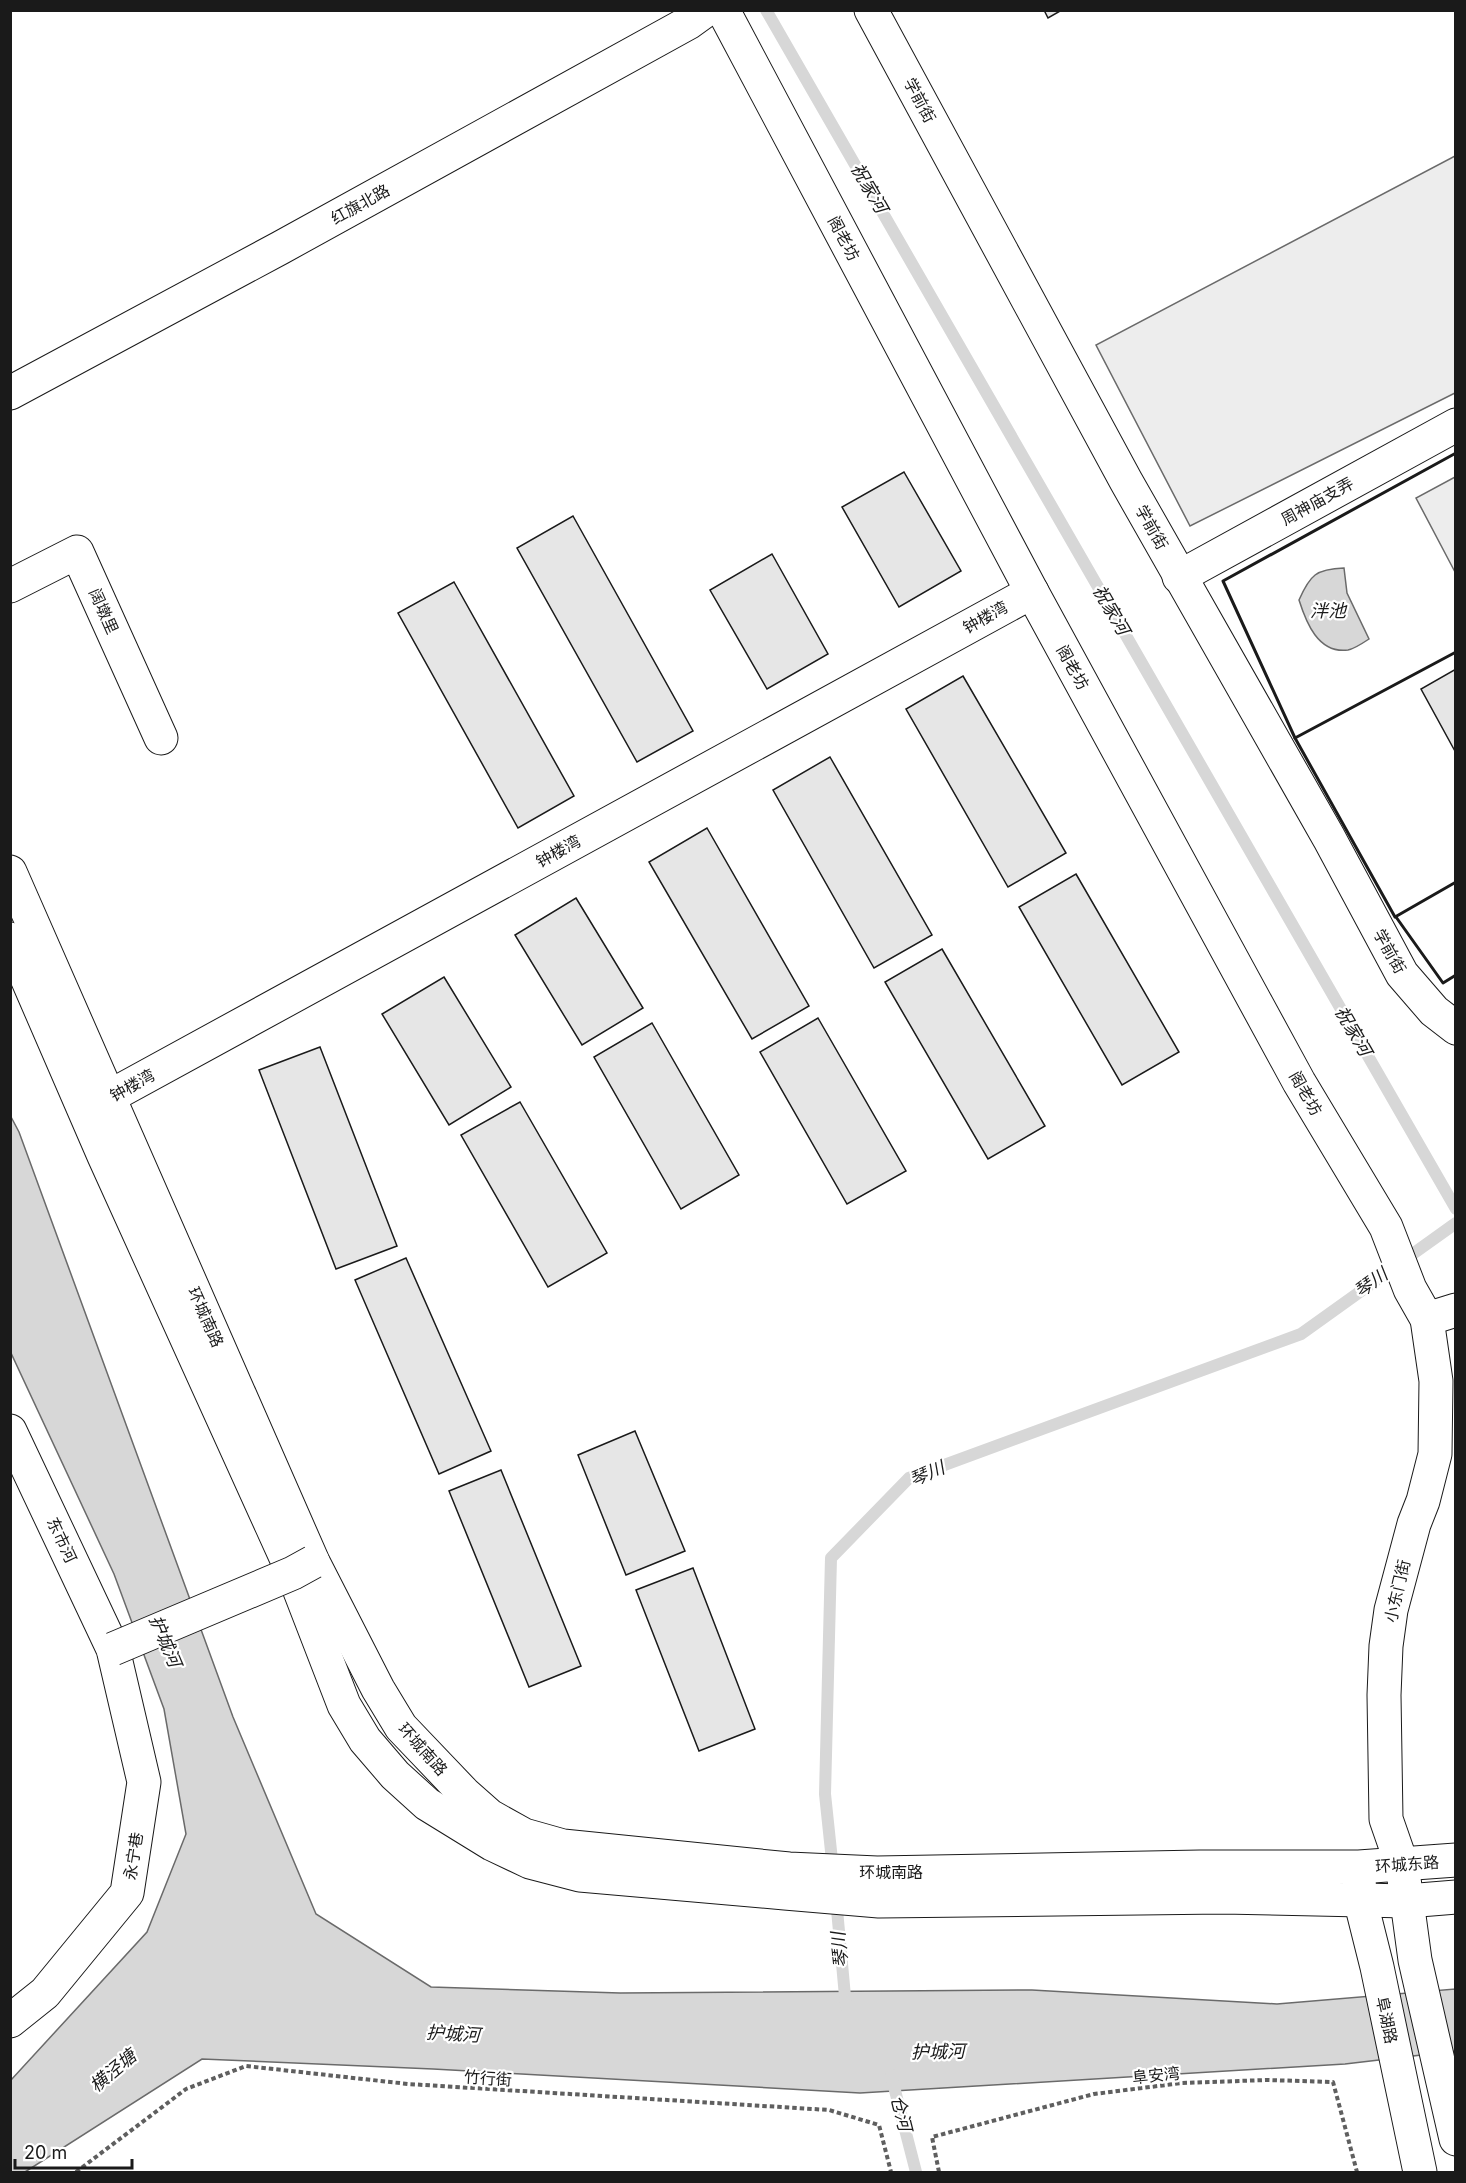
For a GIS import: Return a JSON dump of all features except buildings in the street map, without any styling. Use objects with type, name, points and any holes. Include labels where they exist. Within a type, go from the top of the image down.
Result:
[{"type":"street","name":"阁老坊","points":[[723,10],[1032,591],[1299,1082],[1386,1227],[1410,1289],[1441,1315]]},
{"type":"street","name":"学前街","points":[[871,10],[1179,577],[1324,828],[1402,974],[1445,1019]]},
{"type":"street","name":"红旗北路","points":[[10,393],[269,254],[692,15]]},
{"type":"street","name":"周神庙支弄","points":[[1179,577],[1455,425]]},
{"type":"street","name":"阔墩里","points":[[10,586],[77,552],[161,738]]},
{"type":"street","name":"钟楼湾","points":[[97,1104],[1032,591]]},
{"type":"street","name":"环城南路","points":[[10,872],[97,1104],[303,1568],[401,1727],[464,1793],[490,1816],[524,1835],[563,1846],[787,1881],[878,1887],[1223,1897],[1359,1883]]},
{"type":"street","name":"环城南路","points":[[10,939],[97,1104]]},
{"type":"street","name":"小东门街","points":[[1402,1865],[1386,1819],[1384,1695],[1386,1646],[1391,1610],[1435,1454],[1436,1381],[1432,1347],[1441,1315]]},
{"type":"street","name":"东市河","points":[[10,1431],[113,1649]]},
{"type":"street","points":[[113,1649],[303,1568]]},
{"type":"street","name":"永宁巷","points":[[10,2021],[45,1993],[127,1893],[144,1782],[113,1649]]},
{"type":"street","points":[[1359,1883],[1386,1819]]},
{"type":"street","name":"环城东路","points":[[1359,1883],[1402,1865],[1455,1860]]},
{"type":"street","points":[[1402,1865],[1415,1960],[1438,2067],[1453,2119]]},
{"type":"street","name":"环城东路","points":[[1359,1883],[1407,1901],[1455,1897]]},
{"type":"street","name":"阜湖路","points":[[1359,1883],[1420,2172]]},
{"type":"path","name":"竹行街","points":[[76,2172],[186,2090],[246,2066],[408,2084],[527,2093],[829,2110],[879,2125],[891,2172]]},
{"type":"path","name":"阜安湾","points":[[939,2172],[932,2137],[1094,2094],[1182,2083],[1267,2080],[1333,2082],[1357,2172]]},
{"type":"shaded area","points":[[1455,156],[1455,393],[1190,526],[1096,345]]},
{"type":"shaded area","points":[[1455,477],[1455,572],[1416,498]]},
{"type":"water","name":"泮池","points":[[1344,568],[1347,593],[1369,639],[1348,650],[1338,650],[1321,642],[1315,635],[1305,618],[1299,600],[1315,575],[1327,570]]},
{"type":"water","points":[[10,1115],[19,1132],[233,1717],[316,1914],[431,1987],[620,1993],[1032,1990],[1277,2004],[1455,1989],[1455,2051],[1345,2064],[860,2093],[433,2069],[202,2059],[25,2172],[11,2172],[11,2080],[147,1932],[186,1834],[164,1709],[114,1574],[11,1353]]},
{"type":"waterway","name":"祝家河","points":[[766,10],[1456,1209]]},
{"type":"waterway","name":"琴川","points":[[833,1870],[825,1794],[831,1558],[909,1478],[1301,1334],[1456,1223]]},
{"type":"waterway","name":"琴川","points":[[836,1899],[846,2007]]},
{"type":"waterway","name":"仓河","points":[[891,2075],[916,2172]]},
{"type":"wall","points":[[1456,453],[1223,581],[1295,738],[1456,652]]},
{"type":"wall","points":[[1295,738],[1395,917],[1456,882]]},
{"type":"wall","points":[[1396,917],[1443,983],[1456,975]]},
{"type":"water label","name":"护城河","points":[[165,1641]]},
{"type":"water label","name":"护城河","points":[[453,2034]]},
{"type":"water label","name":"护城河","points":[[938,2052]]},
{"type":"water label","name":"横泾塘","points":[[113,2071]]}]
